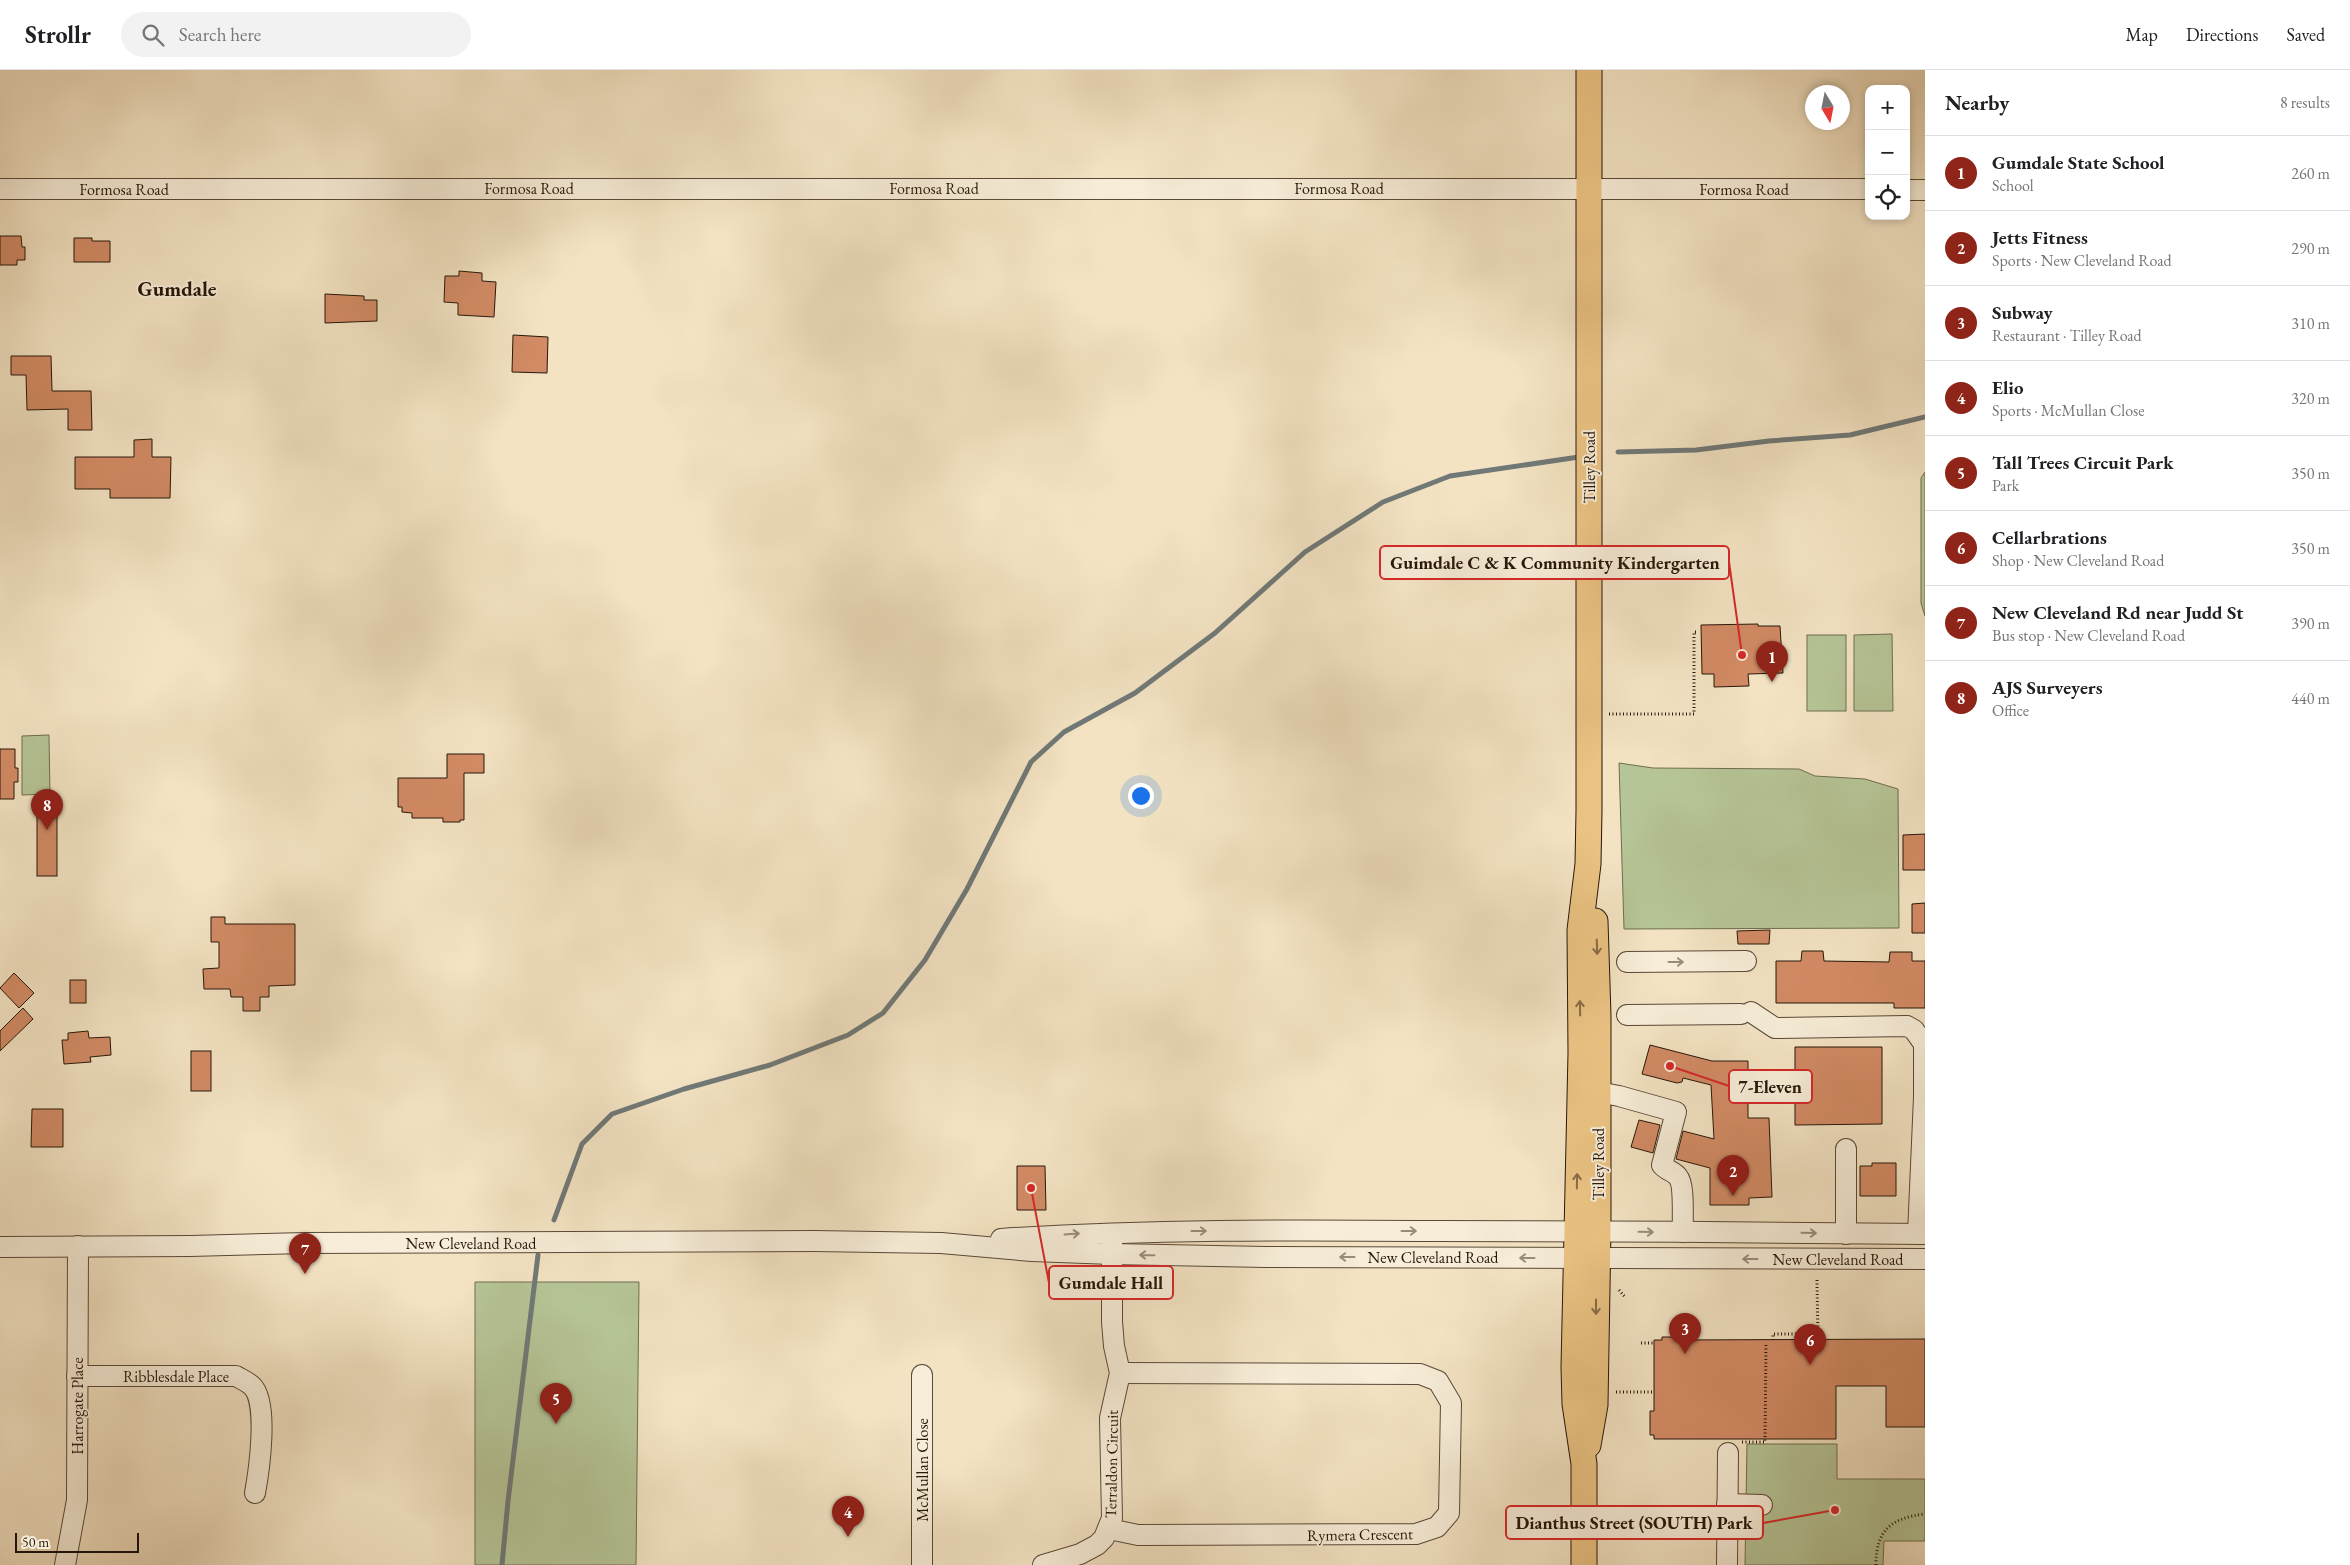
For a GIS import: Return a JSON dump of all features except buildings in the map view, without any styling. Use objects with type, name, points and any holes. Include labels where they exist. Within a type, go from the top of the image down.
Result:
[{"type":"main road","name":"Tilley Road","points":[[1584,1565],[1584,1464],[1575,1404],[1598,1092],[1598,962],[1588,864],[1589,70]]},
{"type":"main road","name":"Tilley Road","points":[[1587,1230],[1581,1052],[1580,930],[1588,864]]},
{"type":"street","name":"Formosa Road","points":[[0,189],[1865,189]]},
{"type":"street","points":[[1910,190],[1925,190]]},
{"type":"street","points":[[1627,962],[1746,961]]},
{"type":"street","points":[[1628,1015],[1746,1013],[1775,1028],[1907,1026],[1920,1036],[1924,1044],[1922,1234]]},
{"type":"street","points":[[1598,1092],[1676,1112],[1662,1165],[1678,1175],[1682,1183],[1682,1232]]},
{"type":"street","points":[[1846,1149],[1846,1234]]},
{"type":"street","name":"New Cleveland Road","points":[[0,1247],[306,1243],[814,1241],[941,1243],[1112,1232],[1587,1230],[1922,1234]]},
{"type":"street","name":"Terraldon Circuit","points":[[1043,1565],[1080,1554],[1097,1545],[1109,1529],[1112,1506],[1110,1418],[1120,1373],[1113,1335],[1112,1232]]},
{"type":"street","name":"New Cleveland Road","points":[[941,1243],[1032,1252],[1112,1254],[1925,1259]]},
{"type":"street","name":"Harrogate Place","points":[[65,1565],[77,1500],[78,1246]]},
{"type":"street","name":"Rymera Crescent","points":[[1109,1529],[1138,1535],[1416,1534],[1437,1527],[1449,1513],[1451,1403],[1438,1381],[1420,1374],[1120,1373]]},
{"type":"street","name":"McMullan Close","points":[[922,1375],[922,1565]]},
{"type":"street","name":"Ribblesdale Place","points":[[77,1376],[236,1376],[254,1387],[261,1407],[261,1458],[255,1493]]},
{"type":"street","points":[[1727,1565],[1728,1453]]},
{"type":"street","points":[[1727,1504],[1762,1505]]},
{"type":"path","points":[[1609,714],[1694,714],[1694,632],[1696,632]]},
{"type":"path","points":[[1817,1280],[1818,1340]]},
{"type":"path","points":[[1620,1290],[1625,1297]]},
{"type":"path","points":[[1773,1340],[1773,1334],[1818,1334]]},
{"type":"path","points":[[1640,1343],[1654,1343]]},
{"type":"path","points":[[1728,1453],[1725,1452],[1726,1445],[1736,1442],[1765,1442],[1766,1343]]},
{"type":"path","points":[[1608,1393],[1654,1392]]},
{"type":"path","points":[[1876,1565],[1878,1545],[1882,1533],[1891,1523],[1925,1514]]},
{"type":"green space","points":[[1925,472],[1925,616],[1921,603],[1921,478]]},
{"type":"green space","points":[[1892,634],[1893,711],[1854,711],[1854,635]]},
{"type":"green space","points":[[1807,635],[1846,635],[1846,711],[1807,711]]},
{"type":"green space","points":[[49,735],[50,794],[22,795],[22,736]]},
{"type":"green space","points":[[1619,763],[1653,768],[1799,769],[1815,776],[1865,779],[1898,789],[1899,928],[1624,929]]},
{"type":"green space","points":[[475,1282],[639,1282],[636,1565],[475,1565]]},
{"type":"green space","points":[[1747,1444],[1837,1444],[1837,1479],[1925,1479],[1925,1541],[1884,1541],[1883,1565],[1745,1565]]},
{"type":"waterway","points":[[1618,452],[1696,450],[1769,441],[1850,435],[1925,417]]},
{"type":"waterway","points":[[554,1220],[582,1144],[612,1114],[684,1089],[770,1065],[848,1035],[883,1013],[925,960],[967,889],[1031,762],[1064,732],[1135,693],[1215,633],[1305,552],[1383,502],[1450,476],[1579,457]]},
{"type":"waterway","points":[[502,1565],[538,1255]]},
{"type":"place","name":"Guimdale C & K Community Kindergarten","points":[[1742,655]]},
{"type":"place","name":"Gumdale State School","points":[[1772,682]]},
{"type":"place","name":"AJS Surveyers","points":[[47,830]]},
{"type":"place","name":"7-Eleven","points":[[1670,1066]]},
{"type":"place","name":"Gumdale Hall","points":[[1031,1188]]},
{"type":"place","name":"Jetts Fitness","points":[[1733,1196]]},
{"type":"place","name":"New Cleveland Rd near Judd St","points":[[305,1274]]},
{"type":"place","name":"Subway","points":[[1685,1354]]},
{"type":"place","name":"Cellarbrations","points":[[1810,1365]]},
{"type":"place","name":"Tall Trees Circuit Park","points":[[556,1424]]},
{"type":"place","name":"Dianthus Street (SOUTH) Park","points":[[1835,1510]]},
{"type":"place","name":"Elio","points":[[848,1537]]},
{"type":"district","name":"Gumdale","points":[[177,289]]}]
